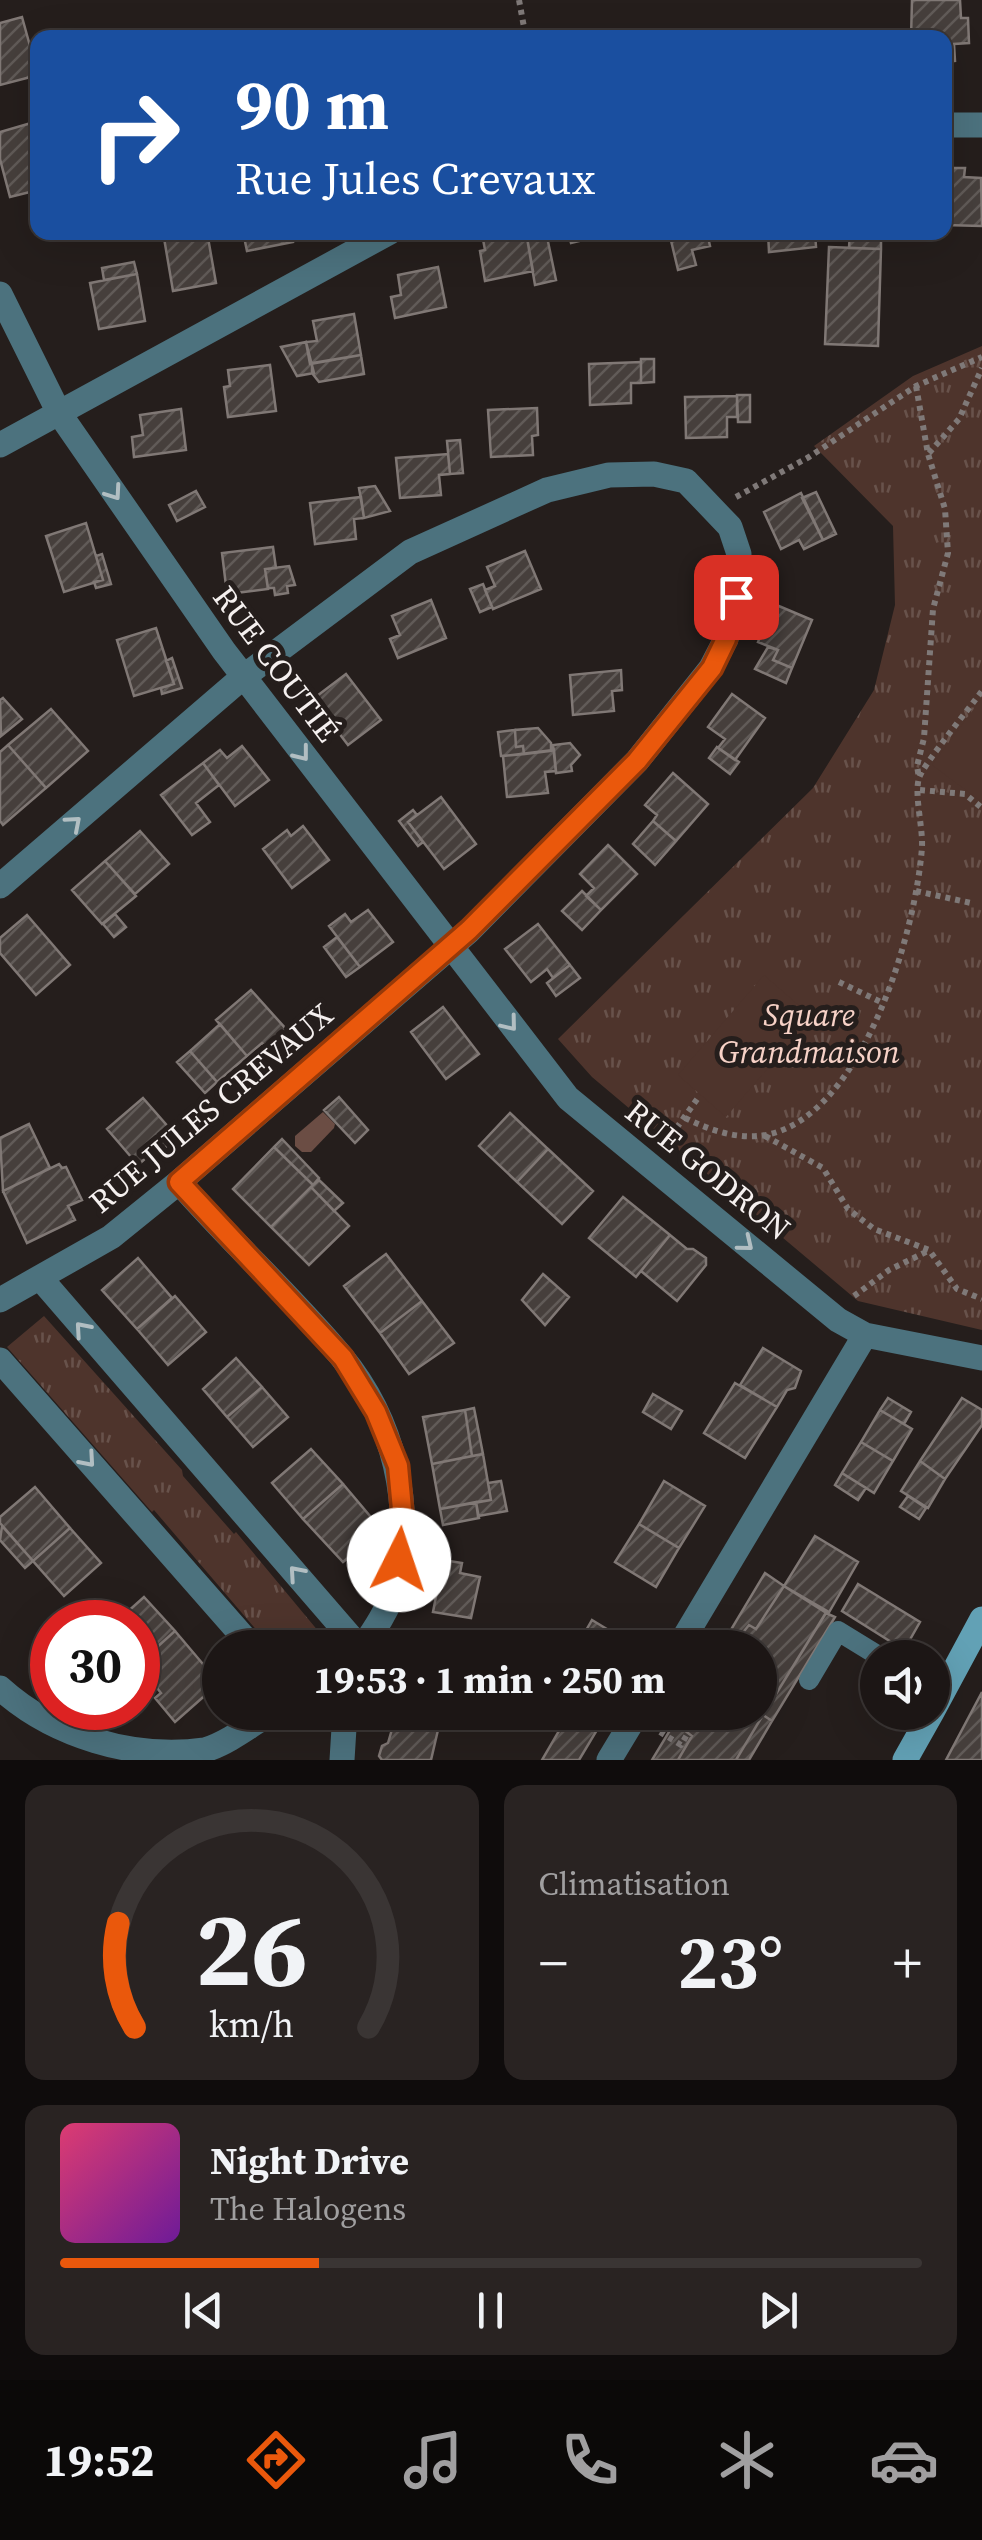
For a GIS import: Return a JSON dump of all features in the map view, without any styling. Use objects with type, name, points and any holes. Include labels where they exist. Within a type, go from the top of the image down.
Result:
[{"type":"street","points":[[952,125],[982,125]]},
{"type":"street","points":[[0,445],[375,240]]},
{"type":"street","name":"RUE COUTIÉ","points":[[0,294],[59,412],[243,677],[450,947]]},
{"type":"street","points":[[0,886],[243,677],[410,552],[547,490],[609,475],[654,474],[686,481],[715,508]]},
{"type":"street","name":"RUE JULES CREVAUX","points":[[0,1299],[111,1238],[179,1182],[450,947],[637,761],[712,668],[730,625],[739,554],[730,527],[715,508]]},
{"type":"street","name":"RUE GODRON","points":[[450,947],[568,1098],[838,1320],[865,1334],[982,1358]]},
{"type":"street","points":[[179,1182],[343,1358],[376,1412],[398,1466],[404,1531],[394,1590],[371,1630]]},
{"type":"street","points":[[40,1279],[345,1630]]},
{"type":"street","points":[[689,1630],[865,1334]]},
{"type":"street","points":[[0,1360],[237,1630]]},
{"type":"street","points":[[950,1675],[982,1620]]},
{"type":"street","points":[[0,1688],[62,1732],[119,1753],[176,1757],[210,1749],[242,1730]]},
{"type":"street","points":[[342,1760],[344,1730]]},
{"type":"street","points":[[609,1760],[627,1730]]},
{"type":"street","points":[[905,1760],[920,1730]]},
{"type":"lane","points":[[809,1680],[838,1632],[860,1645]]},
{"type":"path","points":[[519,0],[525,30]]},
{"type":"path","points":[[715,508],[809,457],[916,386],[982,357]]},
{"type":"path","points":[[928,454],[958,419],[982,368]]},
{"type":"path","points":[[684,1118],[709,1130],[764,1135],[805,1116],[848,1074],[898,971],[922,845],[918,766],[924,738],[934,609],[948,554],[945,509],[928,454],[916,386]]},
{"type":"path","points":[[919,778],[982,691]]},
{"type":"path","points":[[920,790],[965,794],[982,808]]},
{"type":"path","points":[[916,891],[971,903]]},
{"type":"path","points":[[839,982],[884,1003]]},
{"type":"path","points":[[649,1165],[698,1098]]},
{"type":"path","points":[[764,1135],[823,1168],[848,1209],[874,1229],[929,1250],[957,1290],[982,1299]]},
{"type":"path","points":[[838,1320],[855,1295],[889,1270],[929,1250]]},
{"type":"green space","name":"Square Grandmaison","points":[[982,346],[982,1330],[858,1301],[592,1077],[558,1039],[813,788],[874,690],[895,605],[893,526],[814,446],[913,376]]},
{"type":"green space","points":[[982,698],[982,802],[932,765]]},
{"type":"green space","points":[[764,975],[812,1017],[726,1117],[678,1075]]},
{"type":"green space","points":[[44,1316],[317,1630],[256,1630],[7,1347]]},
{"type":"shaded area","points":[[323,1112],[335,1124],[334,1128],[311,1152],[302,1152],[295,1146],[295,1136]]},
{"type":"building","points":[[912,0],[960,0],[961,18],[968,18],[969,43],[954,44],[952,61],[952,30],[911,30]]},
{"type":"building","points":[[22,17],[30,46],[30,77],[0,85],[0,23]]},
{"type":"building","points":[[30,123],[30,192],[10,197],[0,159],[0,132]]},
{"type":"building","points":[[952,168],[965,168],[964,177],[981,178],[982,226],[952,225]]},
{"type":"building","points":[[164,240],[208,240],[216,283],[173,291]]},
{"type":"building","points":[[245,240],[293,240],[293,242],[247,251]]},
{"type":"building","points":[[483,240],[527,240],[533,271],[485,281],[480,251],[485,250]]},
{"type":"building","points":[[527,240],[548,240],[556,280],[535,285]]},
{"type":"building","points":[[671,240],[709,240],[710,246],[692,250],[696,265],[678,270]]},
{"type":"building","points":[[768,240],[816,240],[816,247],[769,252]]},
{"type":"building","points":[[850,240],[881,240],[881,249],[849,248]]},
{"type":"building","points":[[829,247],[881,249],[878,346],[825,344]]},
{"type":"building","points":[[134,262],[137,274],[104,280],[102,268]]},
{"type":"building","points":[[438,267],[446,307],[395,318],[391,297],[401,295],[398,275]]},
{"type":"building","points":[[137,274],[145,321],[99,329],[90,283]]},
{"type":"building","points":[[354,314],[361,355],[310,364],[306,342],[317,341],[313,321]]},
{"type":"building","points":[[306,342],[314,373],[297,376],[281,347]]},
{"type":"building","points":[[361,355],[364,374],[319,382],[312,373],[312,363]]},
{"type":"building","points":[[641,359],[654,359],[654,382],[641,383]]},
{"type":"building","points":[[641,362],[641,383],[631,383],[631,403],[590,405],[589,364]]},
{"type":"building","points":[[270,365],[276,411],[228,417],[224,387],[230,386],[228,370]]},
{"type":"building","points":[[737,395],[750,395],[750,422],[738,422]]},
{"type":"building","points":[[737,396],[737,417],[727,417],[727,437],[686,438],[685,397]]},
{"type":"building","points":[[537,408],[538,435],[532,436],[533,455],[491,457],[488,410]]},
{"type":"building","points":[[181,409],[186,450],[134,457],[132,437],[143,435],[140,415]]},
{"type":"building","points":[[460,440],[463,473],[450,474],[447,441]]},
{"type":"building","points":[[448,454],[450,474],[439,475],[441,495],[400,498],[396,458]]},
{"type":"building","points":[[375,486],[390,511],[364,518],[359,488]]},
{"type":"building","points":[[196,491],[205,507],[177,521],[169,505]]},
{"type":"building","points":[[816,492],[836,534],[823,540],[802,498]]},
{"type":"building","points":[[801,493],[823,540],[804,549],[799,540],[781,549],[764,512]]},
{"type":"building","points":[[361,497],[364,518],[354,519],[356,539],[315,544],[310,503]]},
{"type":"building","points":[[86,523],[103,580],[64,592],[46,536]]},
{"type":"building","points":[[273,547],[276,568],[265,569],[268,589],[227,594],[222,553]]},
{"type":"building","points":[[525,551],[541,589],[493,609],[485,590],[495,586],[487,567]]},
{"type":"building","points":[[102,554],[111,584],[96,588],[94,582],[103,580],[96,556]]},
{"type":"building","points":[[289,566],[295,585],[287,586],[288,593],[275,595],[274,588],[268,588],[265,569]]},
{"type":"building","points":[[483,584],[492,607],[480,612],[470,589]]},
{"type":"building","points":[[431,600],[446,638],[398,658],[390,639],[400,635],[392,616]]},
{"type":"building","points":[[774,604],[812,620],[792,668],[773,660],[778,650],[758,642]]},
{"type":"building","points":[[156,628],[174,684],[134,696],[117,640]]},
{"type":"building","points":[[768,647],[778,650],[773,660],[792,668],[786,683],[755,669]]},
{"type":"building","points":[[172,658],[182,688],[162,694],[161,688],[174,684],[166,661]]},
{"type":"building","points":[[621,670],[622,690],[612,691],[614,711],[573,715],[570,675]]},
{"type":"building","points":[[346,674],[381,720],[348,745],[313,699]]},
{"type":"building","points":[[732,694],[765,718],[735,760],[718,748],[725,739],[708,727]]},
{"type":"building","points":[[3,698],[22,719],[1,736],[0,700]]},
{"type":"building","points":[[51,709],[88,751],[46,788],[8,745]]},
{"type":"building","points":[[538,728],[551,743],[551,751],[524,754],[523,746],[516,747],[515,730]]},
{"type":"building","points":[[515,730],[516,747],[523,746],[524,754],[501,756],[498,732]]},
{"type":"building","points":[[570,743],[580,755],[571,765],[572,771],[556,773],[553,745]]},
{"type":"building","points":[[8,745],[46,788],[3,825],[0,752]]},
{"type":"building","points":[[242,746],[269,780],[235,806],[203,763],[220,750],[227,758]]},
{"type":"building","points":[[717,747],[739,762],[730,774],[709,758]]},
{"type":"building","points":[[554,750],[556,771],[545,772],[548,793],[507,797],[503,756]]},
{"type":"building","points":[[203,763],[219,785],[196,803],[210,822],[192,835],[161,795]]},
{"type":"building","points":[[673,773],[708,804],[676,841],[653,821],[657,815],[645,805]]},
{"type":"building","points":[[441,797],[476,844],[444,869],[408,822]]},
{"type":"building","points":[[413,810],[417,815],[408,822],[423,842],[418,846],[399,821]]},
{"type":"building","points":[[653,821],[676,841],[655,865],[633,844]]},
{"type":"building","points":[[303,826],[329,860],[292,888],[263,849],[287,830],[291,836]]},
{"type":"building","points":[[140,831],[169,864],[135,894],[105,861]]},
{"type":"building","points":[[608,845],[637,874],[601,910],[586,896],[594,888],[580,874]]},
{"type":"building","points":[[105,861],[136,896],[102,924],[72,890]]},
{"type":"building","points":[[582,891],[601,910],[582,930],[562,911]]},
{"type":"building","points":[[368,910],[393,942],[360,967],[329,926],[345,914],[351,922]]},
{"type":"building","points":[[115,914],[126,927],[114,937],[103,924]]},
{"type":"building","points":[[27,915],[70,965],[36,995],[0,953],[0,938]]},
{"type":"building","points":[[538,924],[570,965],[553,978],[547,969],[531,982],[505,949]]},
{"type":"building","points":[[337,937],[360,967],[346,977],[324,947]]},
{"type":"building","points":[[570,965],[580,978],[556,996],[547,983]]},
{"type":"building","points":[[251,990],[286,1029],[247,1056],[216,1020]]},
{"type":"building","points":[[443,1007],[479,1054],[446,1079],[411,1032]]},
{"type":"building","points":[[220,1024],[247,1056],[217,1082],[190,1051]]},
{"type":"building","points":[[190,1051],[217,1082],[205,1093],[177,1062]]},
{"type":"building","points":[[339,1097],[368,1130],[355,1143],[324,1110]]},
{"type":"building","points":[[143,1098],[177,1137],[138,1165],[107,1129]]},
{"type":"building","points":[[510,1113],[548,1149],[517,1182],[479,1146]]},
{"type":"building","points":[[29,1124],[50,1168],[3,1191],[0,1138]]},
{"type":"building","points":[[282,1139],[319,1178],[313,1185],[274,1147]]},
{"type":"building","points":[[274,1147],[313,1185],[271,1227],[233,1189]]},
{"type":"building","points":[[548,1149],[593,1191],[562,1224],[517,1182]]},
{"type":"building","points":[[59,1164],[66,1167],[82,1200],[68,1206],[75,1220],[27,1243],[3,1191]]},
{"type":"building","points":[[319,1180],[343,1203],[334,1211],[311,1187]]},
{"type":"building","points":[[311,1187],[349,1226],[309,1265],[271,1227]]},
{"type":"building","points":[[623,1197],[670,1235],[636,1277],[589,1238]]},
{"type":"building","points":[[670,1235],[706,1258],[706,1265],[677,1301],[641,1271]]},
{"type":"building","points":[[386,1254],[422,1301],[380,1333],[344,1286]]},
{"type":"building","points":[[138,1258],[172,1298],[137,1329],[102,1290]]},
{"type":"building","points":[[543,1274],[569,1297],[545,1325],[522,1300]]},
{"type":"building","points":[[175,1296],[206,1332],[168,1365],[137,1329]]},
{"type":"building","points":[[422,1301],[454,1343],[409,1374],[380,1333]]},
{"type":"building","points":[[763,1348],[801,1371],[795,1388],[787,1390],[777,1407],[740,1385]]},
{"type":"building","points":[[236,1358],[262,1387],[227,1417],[203,1389]]},
{"type":"building","points":[[735,1383],[777,1407],[745,1458],[704,1433]]},
{"type":"building","points":[[262,1387],[288,1417],[253,1447],[227,1417]]},
{"type":"building","points":[[653,1394],[682,1411],[671,1429],[643,1412]]},
{"type":"building","points":[[888,1398],[911,1412],[904,1424],[880,1410]]},
{"type":"building","points":[[962,1398],[982,1410],[982,1425],[945,1479],[920,1461]]},
{"type":"building","points":[[474,1408],[483,1454],[472,1456],[465,1410]]},
{"type":"building","points":[[465,1410],[472,1456],[432,1464],[423,1417]]},
{"type":"building","points":[[880,1410],[912,1429],[893,1461],[861,1442]]},
{"type":"building","points":[[861,1442],[893,1461],[874,1493],[842,1473]]},
{"type":"building","points":[[311,1449],[343,1484],[303,1519],[272,1483]]},
{"type":"building","points":[[483,1454],[491,1500],[440,1509],[432,1464]]},
{"type":"building","points":[[920,1461],[945,1479],[928,1508],[901,1491]]},
{"type":"building","points":[[842,1473],[866,1488],[858,1500],[835,1485]]},
{"type":"building","points":[[501,1481],[507,1511],[478,1516],[476,1502],[491,1500],[488,1483]]},
{"type":"building","points":[[664,1481],[705,1506],[679,1548],[639,1524]]},
{"type":"building","points":[[343,1484],[375,1522],[366,1531],[370,1541],[343,1562],[303,1519]]},
{"type":"building","points":[[35,1487],[70,1528],[33,1561],[0,1523],[0,1517]]},
{"type":"building","points":[[908,1496],[926,1508],[919,1519],[900,1507]]},
{"type":"building","points":[[476,1502],[479,1518],[443,1525],[440,1509]]},
{"type":"building","points":[[639,1524],[679,1548],[656,1587],[615,1562]]},
{"type":"building","points":[[2,1526],[33,1561],[25,1568],[0,1540]]},
{"type":"building","points":[[70,1528],[101,1563],[64,1596],[33,1561]]},
{"type":"building","points":[[815,1536],[858,1562],[828,1614],[784,1586]]},
{"type":"building","points":[[443,1560],[462,1563],[460,1573],[480,1577],[471,1618],[433,1612]]},
{"type":"building","points":[[765,1573],[784,1586],[756,1629],[749,1625],[745,1630],[731,1630]]},
{"type":"building","points":[[858,1584],[920,1622],[910,1640],[888,1640],[842,1611]]},
{"type":"building","points":[[784,1586],[827,1611],[777,1692],[777,1630],[745,1630],[749,1625],[756,1629]]},
{"type":"building","points":[[826,1613],[835,1617],[777,1713],[777,1692]]},
{"type":"building","points":[[160,1615],[175,1631],[160,1645]]},
{"type":"building","points":[[592,1620],[608,1630],[586,1630]]},
{"type":"building","points":[[175,1631],[202,1663],[202,1698],[175,1722],[160,1704],[160,1644]]},
{"type":"building","points":[[982,1692],[982,1760],[946,1760]]},
{"type":"building","points":[[392,1730],[438,1730],[431,1760],[382,1760],[382,1746],[388,1743]]},
{"type":"building","points":[[560,1730],[597,1730],[579,1760],[542,1760]]},
{"type":"building","points":[[670,1730],[684,1730],[692,1736],[678,1760],[652,1760]]},
{"type":"building","points":[[684,1730],[754,1730],[736,1760],[678,1760],[692,1736]]},
{"type":"building","points":[[754,1730],[767,1730],[749,1760],[736,1760]]},
{"type":"route","points":[[399,1560],[404,1531],[398,1466],[376,1412],[343,1358],[179,1182],[469,930],[637,761],[712,668],[726,639],[736,597]]}]
